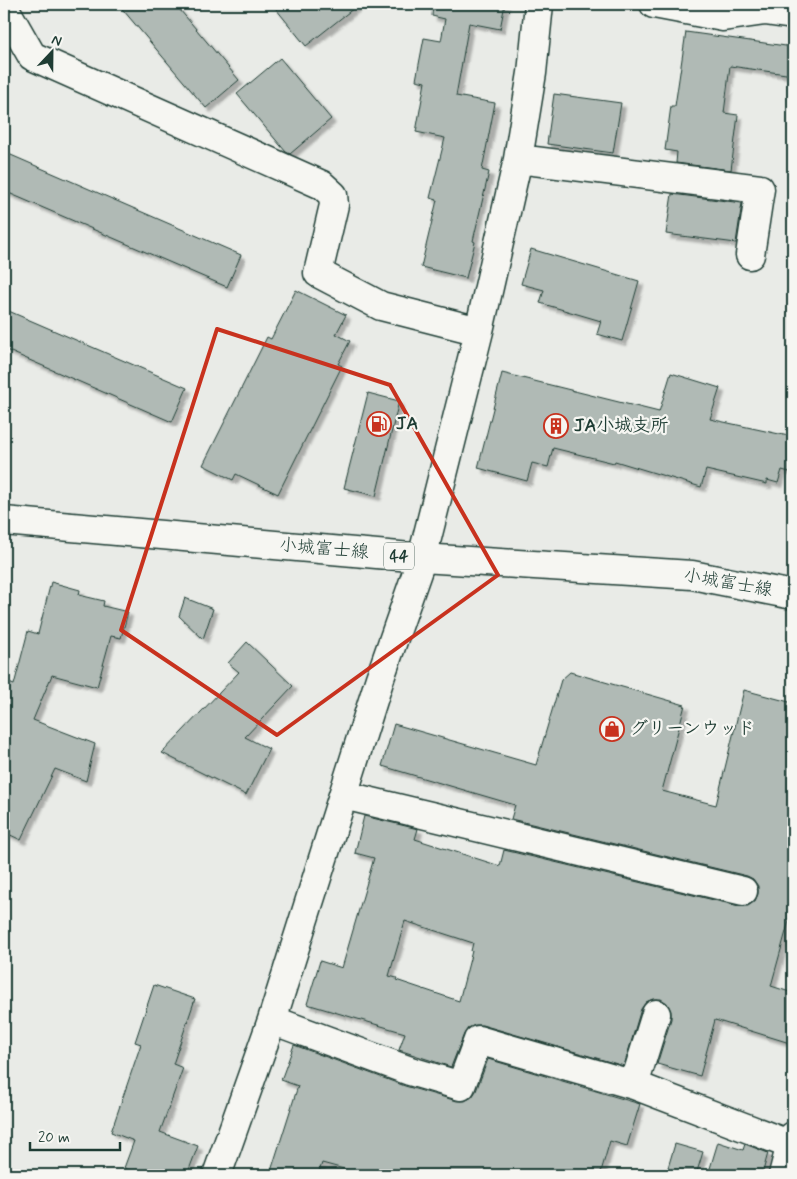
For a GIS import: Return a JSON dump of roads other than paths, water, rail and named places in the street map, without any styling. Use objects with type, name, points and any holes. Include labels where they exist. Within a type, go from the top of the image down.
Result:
[{"type":"street","points":[[217,1175],[272,1020],[380,678],[422,558],[479,331],[518,159],[532,73],[539,4]]},
{"type":"street","points":[[654,4],[723,17],[765,11],[793,15]]},
{"type":"street","points":[[6,11],[32,56],[322,185],[333,196],[334,205],[318,273],[381,306],[479,331]]},
{"type":"street","points":[[518,159],[760,189],[750,254]]},
{"type":"street","name":"小城富士線","points":[[4,522],[422,558],[692,575],[793,595]]},
{"type":"street","points":[[344,794],[743,891]]},
{"type":"street","points":[[634,1085],[656,1014]]},
{"type":"street","points":[[272,1020],[410,1071],[461,1086],[478,1040],[634,1085],[792,1141],[783,1175]]},
{"type":"place","name":"JA","points":[[379,424]]},
{"type":"place","name":"JA小城支所","points":[[556,426]]},
{"type":"place","name":"グリーンウッド","points":[[612,729]]}]
